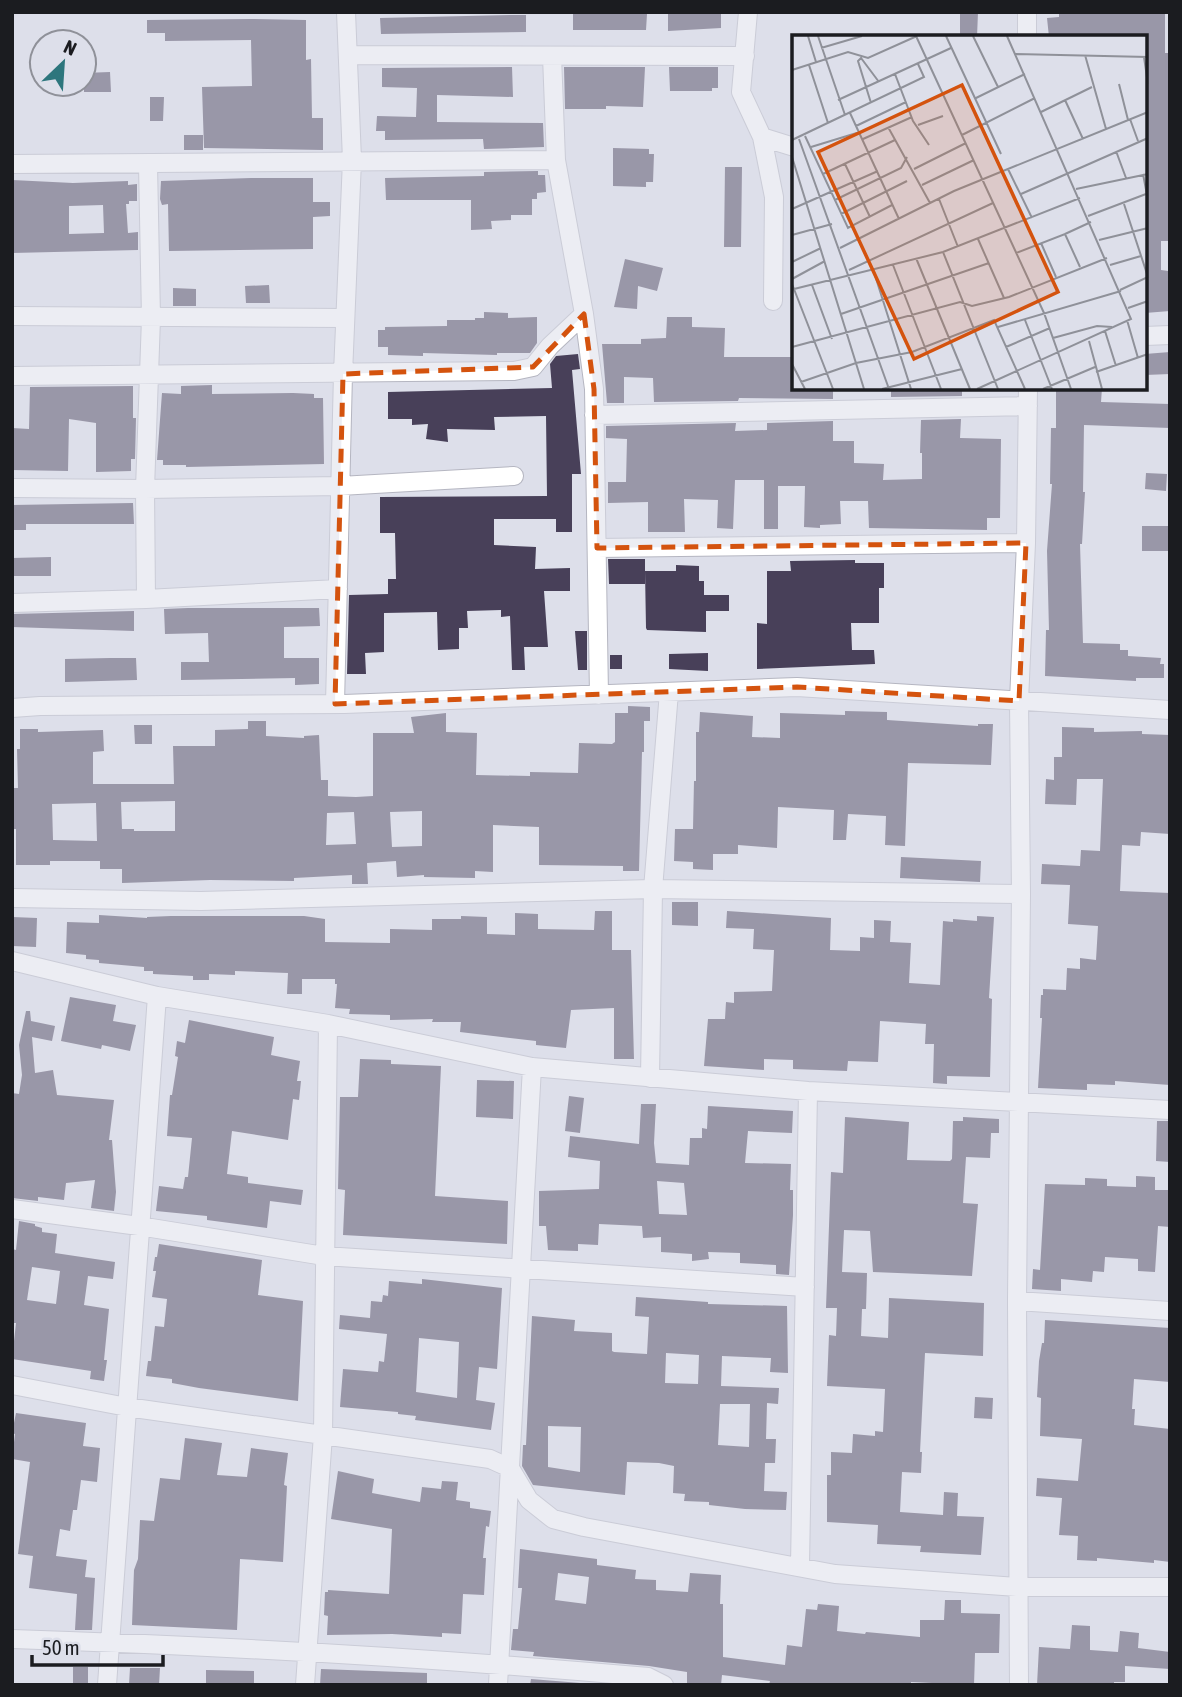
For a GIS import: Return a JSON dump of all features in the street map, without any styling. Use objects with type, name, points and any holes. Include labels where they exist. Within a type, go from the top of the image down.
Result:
[{"type":"street","points":[[335,704],[343,374],[352,160],[346,12]]},
{"type":"street","points":[[748,12],[741,92],[762,137],[774,197],[773,301]]},
{"type":"street","points":[[1027,12],[1027,35]]},
{"type":"street","points":[[348,55],[745,56]]},
{"type":"street","points":[[552,55],[556,160],[584,314],[594,390],[599,695]]},
{"type":"street","points":[[762,137],[792,147]]},
{"type":"street","points":[[12,164],[556,160]]},
{"type":"street","points":[[146,599],[145,489],[151,318],[148,164]]},
{"type":"street","points":[[12,376],[514,371],[533,367],[550,346],[584,314]]},
{"type":"street","points":[[12,316],[345,318]]},
{"type":"street","points":[[1147,336],[1170,335]]},
{"type":"street","points":[[594,415],[1028,397],[1026,542],[1019,701],[1019,1685]]},
{"type":"street","points":[[12,488],[340,486],[514,476]]},
{"type":"street","points":[[597,548],[1026,542]]},
{"type":"street","points":[[12,603],[338,589]]},
{"type":"street","points":[[12,709],[40,706],[335,704],[797,688],[1170,710]]},
{"type":"street","points":[[650,1078],[653,889],[669,692]]},
{"type":"street","points":[[12,898],[201,901],[653,889],[1021,894]]},
{"type":"street","points":[[12,961],[157,996],[328,1024],[532,1067],[808,1091],[1170,1110]]},
{"type":"street","points":[[107,1685],[157,996]]},
{"type":"street","points":[[304,1685],[323,1435],[328,1024]]},
{"type":"street","points":[[498,1685],[532,1067]]},
{"type":"street","points":[[800,1566],[808,1091]]},
{"type":"street","points":[[12,1209],[139,1226],[324,1256],[806,1287]]},
{"type":"street","points":[[1017,1301],[1170,1311]]},
{"type":"street","points":[[12,1385],[127,1407],[490,1460],[510,1468],[528,1500],[553,1519],[835,1574],[1017,1587],[1170,1587]]},
{"type":"street","points":[[12,1639],[306,1650],[499,1663],[648,1677],[664,1685]]},
{"type":"highlighted area","points":[[584,314],[594,389],[597,548],[1026,543],[1019,701],[797,687],[335,704],[343,374],[533,367]]},
{"type":"building","points":[[960,12],[978,12],[977,35],[960,35]]},
{"type":"building","points":[[1059,12],[1165,12],[1165,53],[1170,53],[1170,241],[1161,241],[1161,270],[1168,271],[1170,311],[1147,313],[1147,35],[1049,35],[1047,18],[1059,17]]},
{"type":"building","points":[[573,14],[647,14],[646,30],[573,30]]},
{"type":"building","points":[[668,14],[721,14],[721,28],[668,31]]},
{"type":"building","points":[[526,15],[526,32],[381,34],[380,18]]},
{"type":"building","points":[[147,20],[306,20],[306,60],[311,59],[312,118],[323,118],[323,150],[204,148],[202,87],[252,86],[251,40],[165,41],[165,33],[147,33]]},
{"type":"building","points":[[512,67],[513,97],[437,95],[437,122],[543,123],[544,147],[484,149],[483,139],[385,140],[385,131],[376,131],[377,116],[416,117],[417,88],[382,87],[382,68]]},
{"type":"building","points":[[564,67],[645,67],[643,107],[565,109]]},
{"type":"building","points":[[669,67],[718,67],[718,88],[712,88],[712,91],[670,91]]},
{"type":"building","points":[[98,72],[110,72],[111,92],[98,92]]},
{"type":"building","points":[[150,97],[164,97],[163,121],[150,121]]},
{"type":"building","points":[[184,135],[203,135],[203,150],[184,150]]},
{"type":"building","points":[[613,148],[649,149],[649,154],[654,154],[653,182],[646,182],[646,187],[613,186]]},
{"type":"building","points":[[725,167],[742,167],[741,247],[724,247]]},
{"type":"building","points":[[538,171],[538,175],[545,175],[546,192],[537,193],[537,199],[532,199],[532,215],[511,215],[511,220],[491,221],[492,229],[471,230],[471,200],[386,200],[385,178],[484,176],[484,172]]},
{"type":"building","points":[[313,178],[313,202],[330,202],[330,216],[313,217],[313,249],[169,251],[168,204],[162,205],[160,199],[161,181]]},
{"type":"building","points":[[12,180],[73,183],[128,181],[128,185],[137,184],[137,201],[129,201],[129,204],[126,204],[128,233],[138,232],[138,250],[12,253]],"holes":[[[103,205],[104,233],[69,234],[69,206]]]},
{"type":"building","points":[[625,259],[663,268],[657,291],[638,286],[637,309],[614,307]]},
{"type":"building","points":[[269,285],[270,303],[246,303],[245,286]]},
{"type":"building","points":[[173,288],[196,289],[196,306],[173,306]]},
{"type":"building","points":[[484,312],[508,313],[508,318],[537,317],[537,343],[530,353],[388,355],[388,347],[378,347],[378,330],[385,330],[385,327],[447,326],[447,320],[484,318]]},
{"type":"building","points":[[667,317],[692,317],[692,327],[725,328],[724,357],[792,357],[792,390],[833,390],[833,399],[739,398],[738,401],[654,402],[653,378],[624,377],[624,403],[607,403],[602,344],[641,344],[641,339],[666,338]]},
{"type":"building","points":[[1170,352],[1170,374],[1147,375],[1147,354]]},
{"type":"building","points":[[578,354],[580,369],[572,370],[581,474],[572,474],[572,532],[556,532],[556,519],[494,519],[494,545],[536,547],[535,569],[570,568],[570,591],[544,591],[548,647],[524,647],[525,670],[512,670],[510,616],[501,617],[501,610],[467,611],[468,628],[459,628],[459,649],[438,650],[437,612],[384,613],[384,652],[365,653],[366,674],[347,674],[349,595],[388,594],[388,579],[396,579],[395,533],[380,533],[380,497],[547,496],[546,416],[494,417],[495,430],[447,429],[448,442],[426,439],[428,424],[412,425],[412,419],[388,419],[388,392],[552,388],[550,364],[556,356]]},
{"type":"building","points":[[212,385],[212,394],[293,393],[314,394],[314,398],[323,398],[324,464],[186,467],[163,465],[163,460],[157,460],[162,393],[181,394],[181,386]]},
{"type":"building","points":[[133,386],[133,418],[136,418],[135,459],[131,459],[131,471],[96,472],[96,423],[69,419],[68,471],[12,470],[12,428],[29,429],[30,387]]},
{"type":"building","points":[[891,390],[962,390],[962,396],[891,397]]},
{"type":"building","points":[[1056,390],[1102,390],[1101,402],[1170,404],[1170,428],[1084,425],[1085,492],[1080,544],[1083,643],[1120,644],[1120,650],[1128,650],[1128,656],[1161,658],[1164,678],[1136,678],[1136,681],[1045,676],[1046,630],[1049,630],[1047,551],[1052,484],[1051,428],[1056,428]]},
{"type":"building","points":[[961,419],[960,438],[1001,439],[1000,518],[987,518],[987,530],[869,528],[868,501],[840,501],[841,524],[820,525],[820,528],[804,527],[805,486],[778,486],[778,529],[764,529],[764,480],[735,480],[733,529],[717,528],[718,500],[684,499],[685,532],[648,532],[648,502],[608,503],[608,482],[626,482],[627,439],[606,438],[606,426],[736,423],[735,431],[767,430],[767,423],[833,421],[833,441],[854,441],[854,463],[884,464],[883,480],[922,479],[921,420]]},
{"type":"building","points":[[1146,473],[1167,474],[1166,491],[1145,489]]},
{"type":"building","points":[[133,503],[134,524],[26,524],[26,530],[12,530],[12,505]]},
{"type":"building","points":[[1142,526],[1170,526],[1170,551],[1142,551]]},
{"type":"building","points":[[51,557],[51,576],[12,576],[12,558]]},
{"type":"building","points":[[608,559],[645,559],[645,584],[609,584]]},
{"type":"building","points":[[855,560],[855,563],[884,563],[884,588],[879,588],[879,623],[851,623],[852,650],[874,650],[875,664],[757,669],[757,623],[767,624],[767,571],[791,571],[790,561]]},
{"type":"building","points":[[676,565],[699,566],[699,581],[704,581],[704,595],[729,595],[729,611],[706,611],[706,632],[646,628],[645,571],[676,571]]},
{"type":"building","points":[[319,608],[320,626],[284,627],[284,658],[319,658],[319,684],[295,685],[295,678],[181,680],[181,662],[209,662],[208,633],[165,634],[164,609]]},
{"type":"building","points":[[134,611],[134,631],[12,627],[12,614]]},
{"type":"building","points":[[575,631],[587,631],[587,670],[578,670]]},
{"type":"building","points":[[708,653],[708,671],[669,669],[669,654]]},
{"type":"building","points":[[610,655],[622,655],[622,669],[610,669]]},
{"type":"building","points":[[136,658],[137,680],[65,682],[65,659]]},
{"type":"building","points":[[628,706],[650,707],[650,721],[644,721],[639,871],[623,871],[623,866],[539,865],[539,827],[493,825],[493,872],[475,871],[475,878],[424,875],[397,877],[396,861],[367,863],[368,884],[352,884],[352,875],[294,878],[294,881],[122,883],[122,869],[100,869],[100,861],[50,861],[50,865],[16,865],[16,829],[12,829],[12,788],[18,788],[17,749],[20,749],[20,729],[38,729],[38,732],[103,730],[104,751],[93,752],[93,784],[174,784],[173,746],[215,746],[215,730],[248,729],[248,721],[266,721],[266,736],[304,738],[319,735],[321,780],[328,780],[328,796],[356,797],[373,796],[373,733],[414,733],[411,717],[446,713],[446,732],[477,733],[476,775],[530,776],[530,772],[578,773],[579,743],[612,744],[615,742],[615,713],[628,713]],"holes":[[[175,801],[175,831],[122,829],[121,802]],[[96,803],[97,841],[53,840],[52,804]],[[422,811],[422,846],[392,847],[390,812]],[[354,812],[356,844],[326,845],[327,813]]]},
{"type":"building","points":[[845,711],[887,712],[887,720],[978,726],[993,724],[991,765],[908,763],[905,846],[885,845],[886,816],[848,814],[846,840],[833,840],[834,810],[778,807],[777,848],[738,845],[738,854],[713,854],[713,870],[693,869],[693,862],[674,861],[675,829],[693,829],[696,732],[699,732],[700,712],[753,716],[752,737],[780,738],[780,713],[845,715]]},
{"type":"building","points":[[134,725],[152,725],[152,744],[135,744]]},
{"type":"building","points":[[1062,727],[1094,728],[1094,732],[1142,731],[1142,734],[1170,735],[1170,834],[1141,832],[1140,846],[1122,845],[1120,891],[1170,893],[1170,1085],[1115,1081],[1115,1085],[1087,1084],[1087,1090],[1038,1088],[1043,989],[1066,990],[1067,968],[1080,969],[1080,958],[1096,960],[1098,926],[1068,924],[1070,885],[1041,884],[1042,864],[1080,866],[1081,850],[1100,851],[1103,779],[1077,779],[1076,805],[1045,804],[1046,779],[1054,780],[1054,757],[1062,757]]},
{"type":"building","points":[[901,857],[981,861],[980,882],[900,878]]},
{"type":"building","points":[[672,902],[698,902],[698,926],[672,925]]},
{"type":"building","points":[[595,911],[612,911],[612,950],[631,950],[634,1059],[614,1059],[614,1008],[571,1010],[566,1048],[536,1045],[536,1041],[460,1032],[461,1022],[432,1022],[433,1019],[390,1020],[390,1015],[349,1014],[350,1009],[335,1008],[335,979],[302,979],[302,994],[287,994],[288,973],[235,971],[235,975],[209,974],[209,980],[193,980],[193,976],[153,974],[153,971],[144,971],[144,967],[99,963],[99,960],[86,959],[86,955],[66,953],[67,922],[99,923],[99,915],[147,918],[304,916],[325,919],[325,942],[390,943],[390,929],[432,930],[432,919],[461,919],[461,916],[487,917],[487,934],[515,935],[515,913],[538,914],[538,929],[594,930]]},
{"type":"building","points":[[727,911],[831,918],[830,950],[860,951],[860,937],[874,938],[874,920],[891,921],[890,942],[911,943],[909,983],[940,985],[943,921],[977,921],[977,916],[994,917],[989,998],[992,999],[990,1077],[947,1076],[947,1084],[933,1083],[934,1044],[925,1044],[926,1024],[880,1021],[878,1062],[848,1061],[847,1071],[793,1069],[793,1060],[764,1059],[764,1070],[704,1066],[708,1019],[725,1019],[726,1002],[734,1003],[734,992],[772,991],[774,950],[753,949],[754,929],[726,928]]},
{"type":"building","points":[[12,917],[37,918],[36,947],[12,946]]},
{"type":"building","points":[[70,997],[116,1005],[113,1021],[136,1025],[130,1051],[102,1045],[101,1049],[61,1041]]},
{"type":"building","points":[[26,1011],[30,1011],[31,1021],[55,1026],[52,1041],[32,1037],[35,1073],[53,1070],[57,1095],[114,1100],[109,1140],[112,1140],[116,1192],[114,1211],[91,1208],[95,1180],[66,1183],[64,1200],[12,1198],[12,1093],[19,1094],[22,1075],[19,1045]]},
{"type":"building","points":[[189,1020],[274,1037],[271,1055],[300,1061],[297,1081],[301,1081],[299,1100],[293,1099],[288,1140],[232,1131],[227,1174],[248,1177],[248,1183],[303,1190],[301,1205],[270,1201],[267,1228],[207,1220],[207,1216],[156,1211],[159,1186],[183,1189],[185,1177],[188,1177],[192,1138],[167,1136],[170,1095],[178,1057],[175,1056],[177,1041],[185,1043]]},
{"type":"building","points":[[360,1059],[391,1060],[391,1064],[441,1066],[435,1196],[508,1201],[507,1244],[343,1235],[345,1190],[338,1189],[340,1097],[358,1097]]},
{"type":"building","points":[[477,1080],[514,1081],[513,1119],[476,1117]]},
{"type":"building","points":[[569,1096],[584,1098],[580,1133],[565,1131]]},
{"type":"building","points":[[641,1104],[656,1104],[656,1163],[689,1165],[690,1138],[702,1138],[702,1128],[707,1129],[708,1106],[793,1111],[792,1133],[748,1131],[745,1163],[791,1164],[793,1215],[789,1275],[776,1274],[776,1265],[740,1263],[740,1253],[708,1252],[709,1259],[692,1261],[692,1254],[661,1252],[661,1237],[643,1238],[642,1226],[599,1224],[598,1245],[578,1244],[578,1251],[548,1250],[546,1226],[539,1226],[539,1191],[599,1189],[600,1161],[568,1157],[570,1136],[639,1144]],"holes":[[[657,1181],[684,1183],[687,1215],[659,1214]]]},
{"type":"building","points":[[845,1117],[909,1122],[907,1160],[950,1161],[953,1121],[963,1121],[963,1117],[999,1119],[999,1133],[991,1133],[990,1158],[966,1157],[963,1203],[978,1204],[972,1276],[873,1272],[870,1231],[844,1230],[842,1272],[867,1273],[866,1309],[862,1309],[861,1336],[888,1338],[889,1298],[984,1303],[983,1356],[925,1353],[921,1473],[902,1472],[900,1512],[943,1515],[944,1492],[958,1493],[957,1516],[984,1517],[981,1555],[920,1552],[921,1546],[877,1544],[878,1525],[827,1522],[827,1475],[831,1475],[831,1452],[852,1453],[853,1434],[875,1436],[875,1431],[883,1432],[885,1389],[827,1386],[829,1335],[836,1336],[837,1308],[826,1308],[831,1172],[843,1173]]},
{"type":"building","points":[[1157,1121],[1170,1121],[1170,1162],[1156,1161]]},
{"type":"building","points":[[1136,1176],[1155,1177],[1155,1190],[1170,1190],[1170,1227],[1158,1226],[1155,1272],[1138,1271],[1138,1259],[1105,1257],[1104,1272],[1093,1271],[1092,1282],[1061,1279],[1061,1291],[1032,1289],[1033,1269],[1040,1270],[1045,1184],[1085,1185],[1085,1178],[1107,1179],[1107,1186],[1136,1187]]},
{"type":"building","points":[[19,1221],[35,1224],[42,1228],[42,1232],[57,1234],[55,1253],[115,1262],[113,1279],[88,1276],[84,1305],[109,1309],[104,1381],[90,1379],[91,1371],[12,1359],[16,1323],[12,1323],[12,1249],[16,1250]],"holes":[[[32,1267],[60,1271],[56,1304],[27,1300]]]},
{"type":"building","points":[[159,1244],[262,1260],[258,1295],[303,1301],[298,1401],[199,1388],[172,1383],[172,1379],[146,1376],[148,1361],[151,1361],[155,1326],[164,1327],[167,1299],[152,1297],[156,1271],[153,1271]]},
{"type":"building","points":[[422,1279],[502,1288],[497,1369],[479,1367],[476,1400],[495,1403],[491,1430],[415,1420],[416,1416],[398,1412],[340,1407],[343,1369],[378,1372],[379,1361],[384,1362],[387,1334],[339,1329],[340,1315],[370,1318],[371,1301],[382,1302],[383,1295],[388,1296],[389,1281],[422,1284]],"holes":[[[419,1338],[459,1342],[457,1398],[416,1392]]]},
{"type":"building","points":[[636,1297],[708,1304],[787,1306],[788,1373],[770,1372],[771,1358],[722,1356],[721,1386],[779,1388],[778,1404],[767,1403],[766,1439],[776,1439],[775,1463],[765,1463],[764,1491],[787,1492],[786,1510],[745,1509],[709,1505],[709,1502],[684,1501],[685,1494],[673,1493],[674,1466],[659,1463],[627,1462],[625,1495],[533,1485],[522,1466],[523,1445],[526,1445],[532,1316],[575,1320],[574,1331],[612,1333],[614,1352],[647,1354],[649,1317],[635,1316]],"holes":[[[666,1353],[699,1355],[698,1384],[665,1383]],[[720,1404],[750,1404],[749,1447],[718,1445]],[[548,1426],[581,1427],[580,1472],[548,1467]]]},
{"type":"building","points":[[1045,1320],[1170,1328],[1170,1382],[1134,1379],[1132,1409],[1135,1409],[1134,1425],[1170,1429],[1170,1562],[1097,1558],[1097,1561],[1077,1560],[1078,1536],[1059,1535],[1062,1498],[1036,1496],[1037,1478],[1078,1481],[1082,1439],[1040,1436],[1041,1398],[1037,1397]]},
{"type":"building","points":[[975,1397],[993,1398],[992,1419],[974,1418]]},
{"type":"building","points":[[16,1413],[86,1423],[83,1446],[100,1448],[97,1482],[81,1480],[77,1510],[73,1510],[70,1531],[60,1529],[56,1556],[87,1560],[85,1577],[95,1578],[92,1630],[75,1630],[77,1594],[29,1588],[33,1556],[18,1554],[30,1462],[12,1459],[15,1434],[12,1433]]},
{"type":"building","points":[[185,1438],[222,1443],[217,1475],[247,1477],[251,1448],[288,1453],[284,1485],[287,1486],[283,1562],[240,1559],[237,1630],[132,1625],[134,1570],[138,1559],[140,1520],[154,1521],[160,1478],[180,1480]]},
{"type":"building","points":[[338,1471],[374,1479],[372,1493],[420,1502],[422,1487],[441,1489],[442,1481],[458,1482],[456,1500],[470,1502],[470,1508],[491,1511],[489,1527],[486,1526],[483,1558],[486,1558],[484,1595],[463,1594],[461,1634],[442,1633],[442,1637],[392,1634],[327,1635],[328,1616],[324,1615],[325,1592],[328,1590],[389,1594],[392,1529],[331,1519]]},
{"type":"building","points":[[520,1549],[597,1559],[597,1565],[636,1570],[635,1579],[656,1580],[656,1590],[688,1592],[690,1573],[721,1575],[723,1657],[785,1665],[787,1645],[802,1647],[806,1609],[817,1610],[818,1604],[839,1606],[837,1631],[920,1637],[920,1620],[944,1620],[945,1600],[961,1600],[961,1613],[1000,1614],[999,1653],[975,1653],[974,1685],[911,1682],[911,1685],[769,1685],[770,1681],[722,1675],[721,1685],[687,1685],[687,1672],[533,1656],[534,1652],[511,1650],[513,1629],[518,1629],[522,1588],[518,1588]],"holes":[[[558,1573],[589,1577],[586,1604],[555,1600]]]},
{"type":"building","points":[[1072,1625],[1090,1626],[1090,1650],[1118,1652],[1120,1631],[1139,1633],[1138,1648],[1170,1652],[1170,1669],[1125,1666],[1125,1682],[1114,1682],[1114,1685],[1037,1685],[1039,1647],[1070,1649]]},
{"type":"building","points":[[73,1667],[88,1667],[88,1685],[73,1685]]},
{"type":"building","points":[[130,1668],[160,1668],[159,1685],[129,1685]]},
{"type":"building","points":[[321,1669],[427,1673],[427,1685],[320,1685]]},
{"type":"building","points":[[206,1670],[254,1671],[254,1685],[206,1685]]},
{"type":"building","points":[[531,1679],[605,1685],[530,1685]]}]
